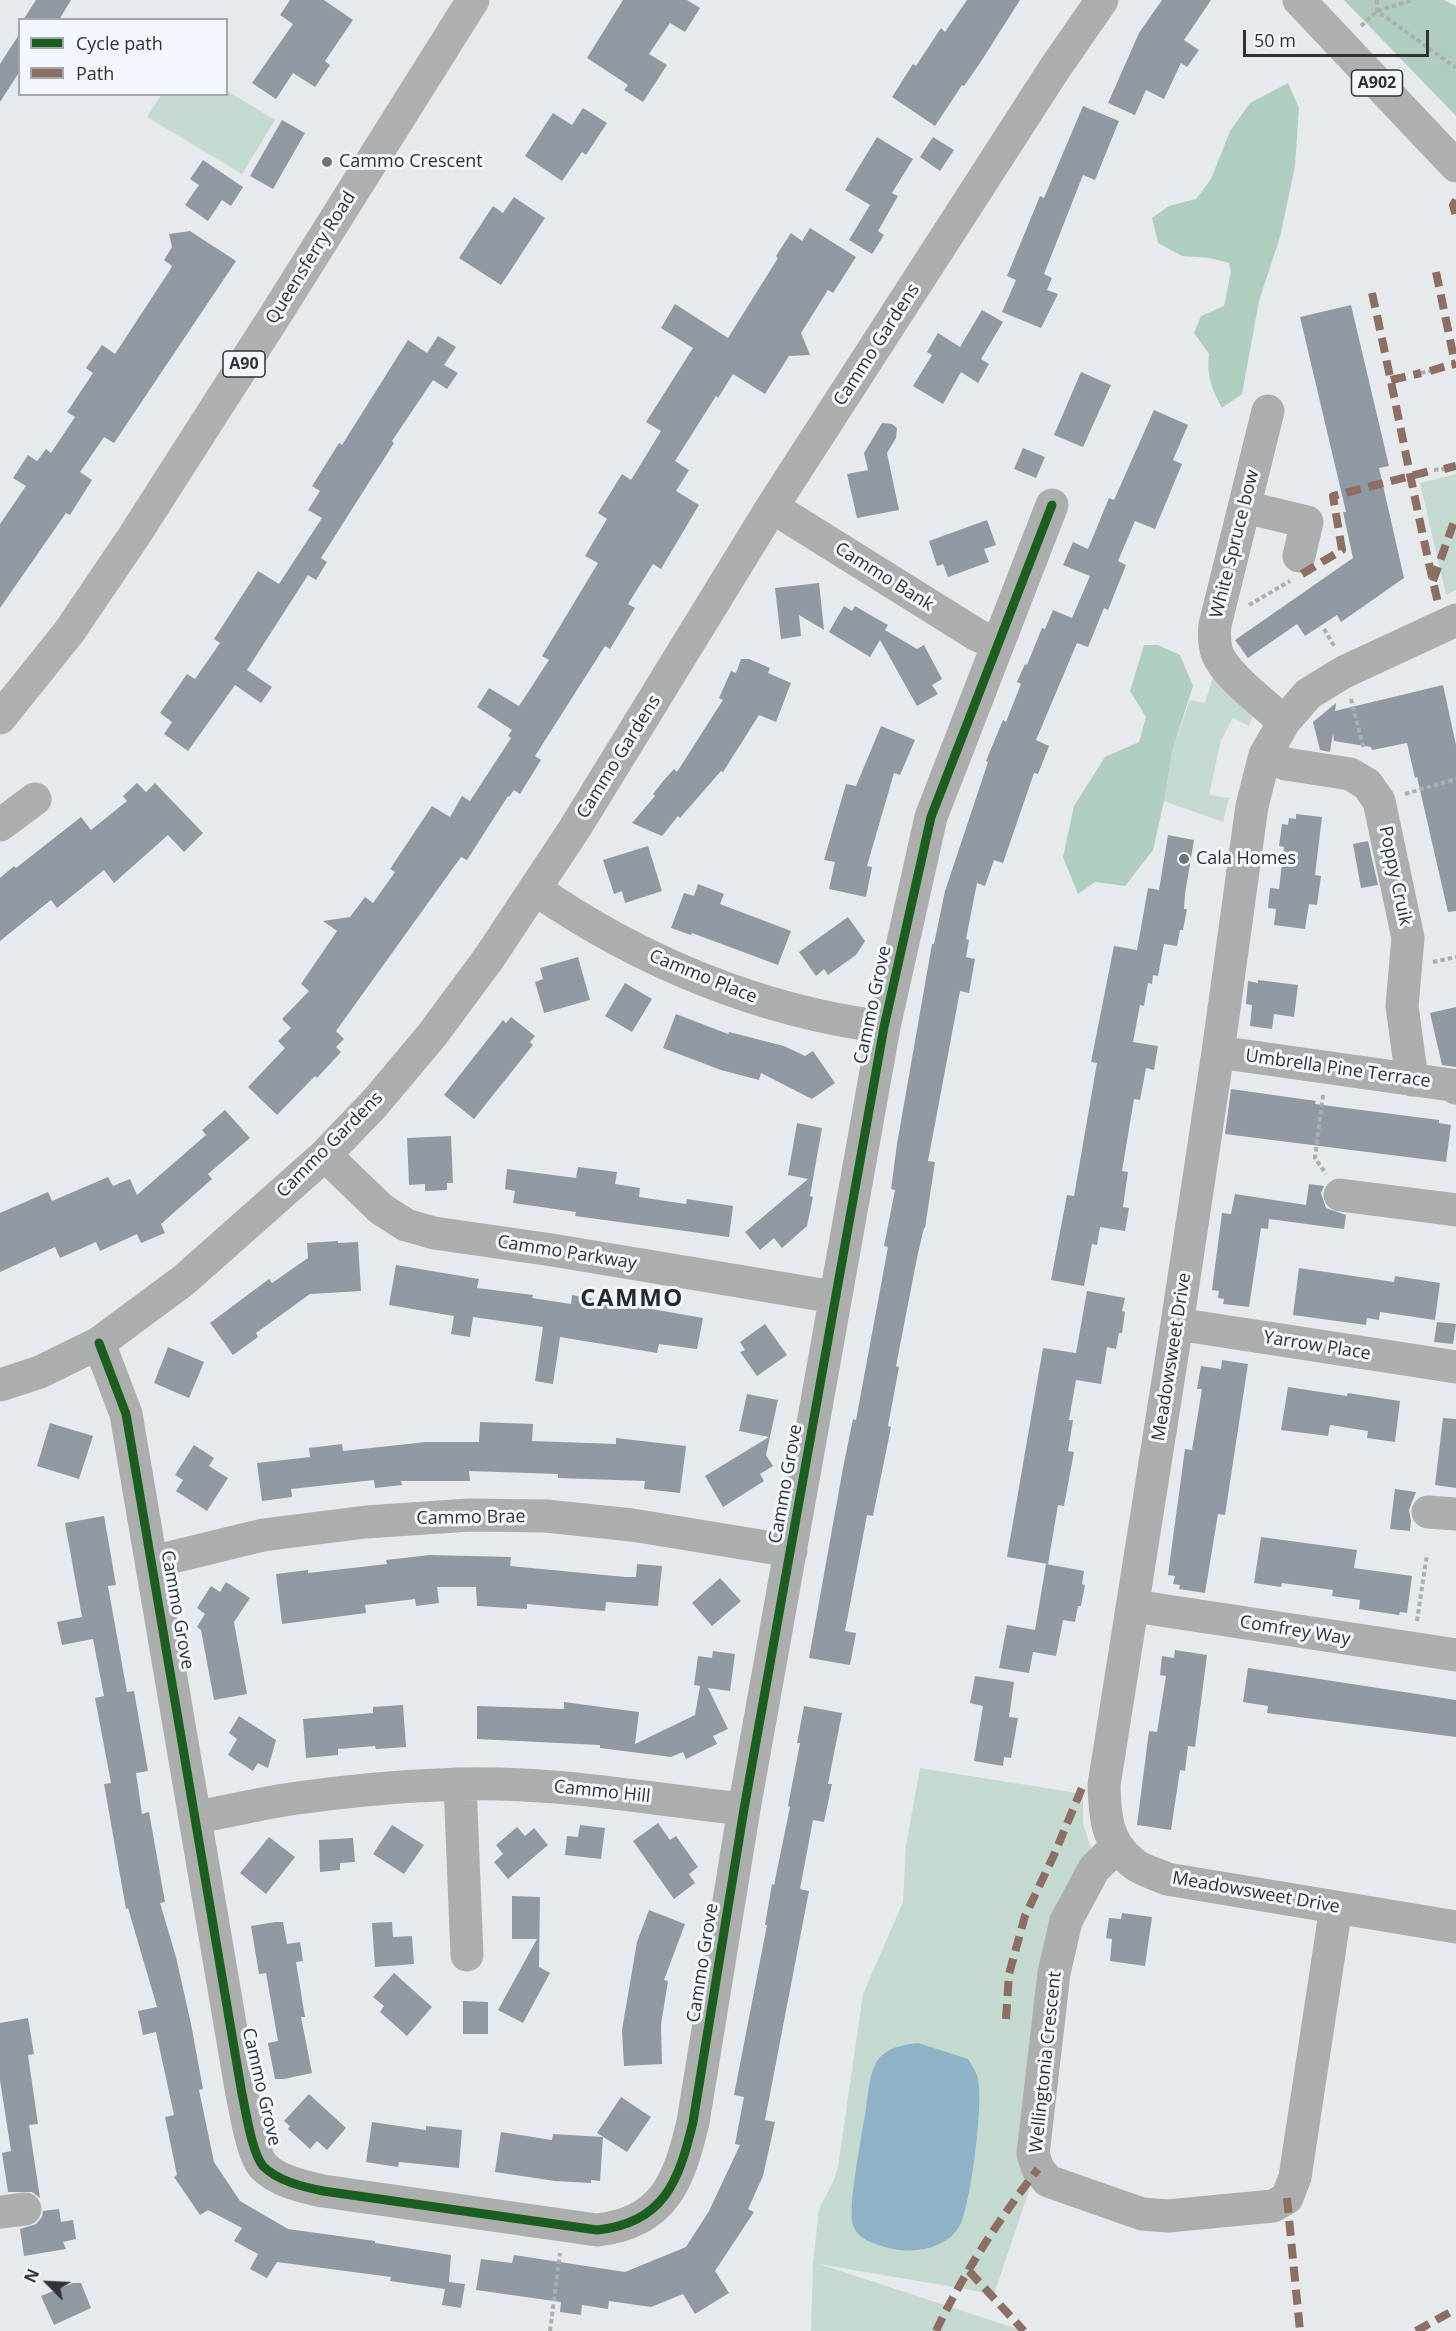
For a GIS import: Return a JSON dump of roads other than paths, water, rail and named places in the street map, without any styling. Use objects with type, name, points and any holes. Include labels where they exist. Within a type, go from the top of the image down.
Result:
[{"type":"main road","name":"Queensferry Road","points":[[0,718],[69,632],[134,536],[473,0]]},
{"type":"main road","name":"A902","points":[[1299,0],[1456,166]]},
{"type":"street","name":"Cammo Gardens","points":[[0,1385],[40,1371],[99,1343],[184,1280],[325,1155],[374,1104],[432,1035],[489,958],[535,889],[772,507],[1055,68],[1102,0]]},
{"type":"street","name":"White Spruce bow","points":[[1268,411],[1215,625],[1214,639],[1218,654],[1226,668],[1284,722]]},
{"type":"street","name":"Cammo Grove","points":[[99,1343],[126,1414],[242,2094],[253,2142],[263,2166],[292,2185],[563,2226],[597,2230],[618,2228],[641,2218],[660,2203],[676,2180],[685,2158],[693,2122],[744,1809],[834,1297],[884,1027],[932,817],[1052,505]]},
{"type":"street","name":"Cammo Bank","points":[[772,507],[977,635],[997,644]]},
{"type":"street","points":[[1245,507],[1306,522],[1299,556]]},
{"type":"street","name":"Meadowsweet Drive","points":[[1456,620],[1327,681],[1308,694],[1284,722],[1265,755],[1252,806],[1177,1324],[1104,1785],[1105,1821],[1117,1846],[1134,1864],[1167,1879],[1456,1927]]},
{"type":"street","name":"Poppy Cruik","points":[[1265,755],[1287,764],[1350,774],[1373,792],[1408,938],[1402,1006],[1412,1080]]},
{"type":"street","points":[[0,825],[35,799]]},
{"type":"street","name":"Cammo Place","points":[[535,889],[598,930],[725,988],[765,1002],[884,1027]]},
{"type":"street","name":"Umbrella Pine Terrace","points":[[1218,1052],[1452,1085],[1456,1088]]},
{"type":"street","name":"Cammo Parkway","points":[[325,1155],[381,1209],[406,1225],[434,1233],[552,1250],[834,1297]]},
{"type":"street","points":[[1340,1195],[1456,1210]]},
{"type":"street","name":"Yarrow Place","points":[[1177,1324],[1456,1367]]},
{"type":"street","name":"Cammo Brae","points":[[152,1562],[263,1535],[366,1522],[470,1515],[546,1516],[632,1525],[791,1551]]},
{"type":"street","name":"Comfrey Way","points":[[1134,1606],[1456,1655]]},
{"type":"street","points":[[460,1784],[466,1955]]},
{"type":"street","name":"Cammo Hill","points":[[195,1817],[300,1798],[379,1788],[460,1784],[543,1786],[638,1795],[744,1809]]},
{"type":"street","name":"Wellingtonia Crescent","points":[[1117,1846],[1094,1869],[1066,1921],[1054,1973],[1033,2154],[1038,2169],[1048,2181],[1142,2214],[1168,2216],[1273,2206],[1287,2198],[1295,2177],[1336,1907]]},
{"type":"water","points":[[918,2043],[968,2059],[977,2075],[979,2087],[978,2126],[969,2194],[961,2223],[948,2239],[938,2245],[906,2250],[870,2242],[858,2234],[853,2225],[852,2202],[873,2071],[882,2055],[903,2046]]},
{"type":"place","name":"Cammo Crescent","points":[[327,162]]},
{"type":"place","name":"Cala Homes","points":[[1184,859]]},
{"type":"district","name":"CAMMO","points":[[632,1299]]}]
